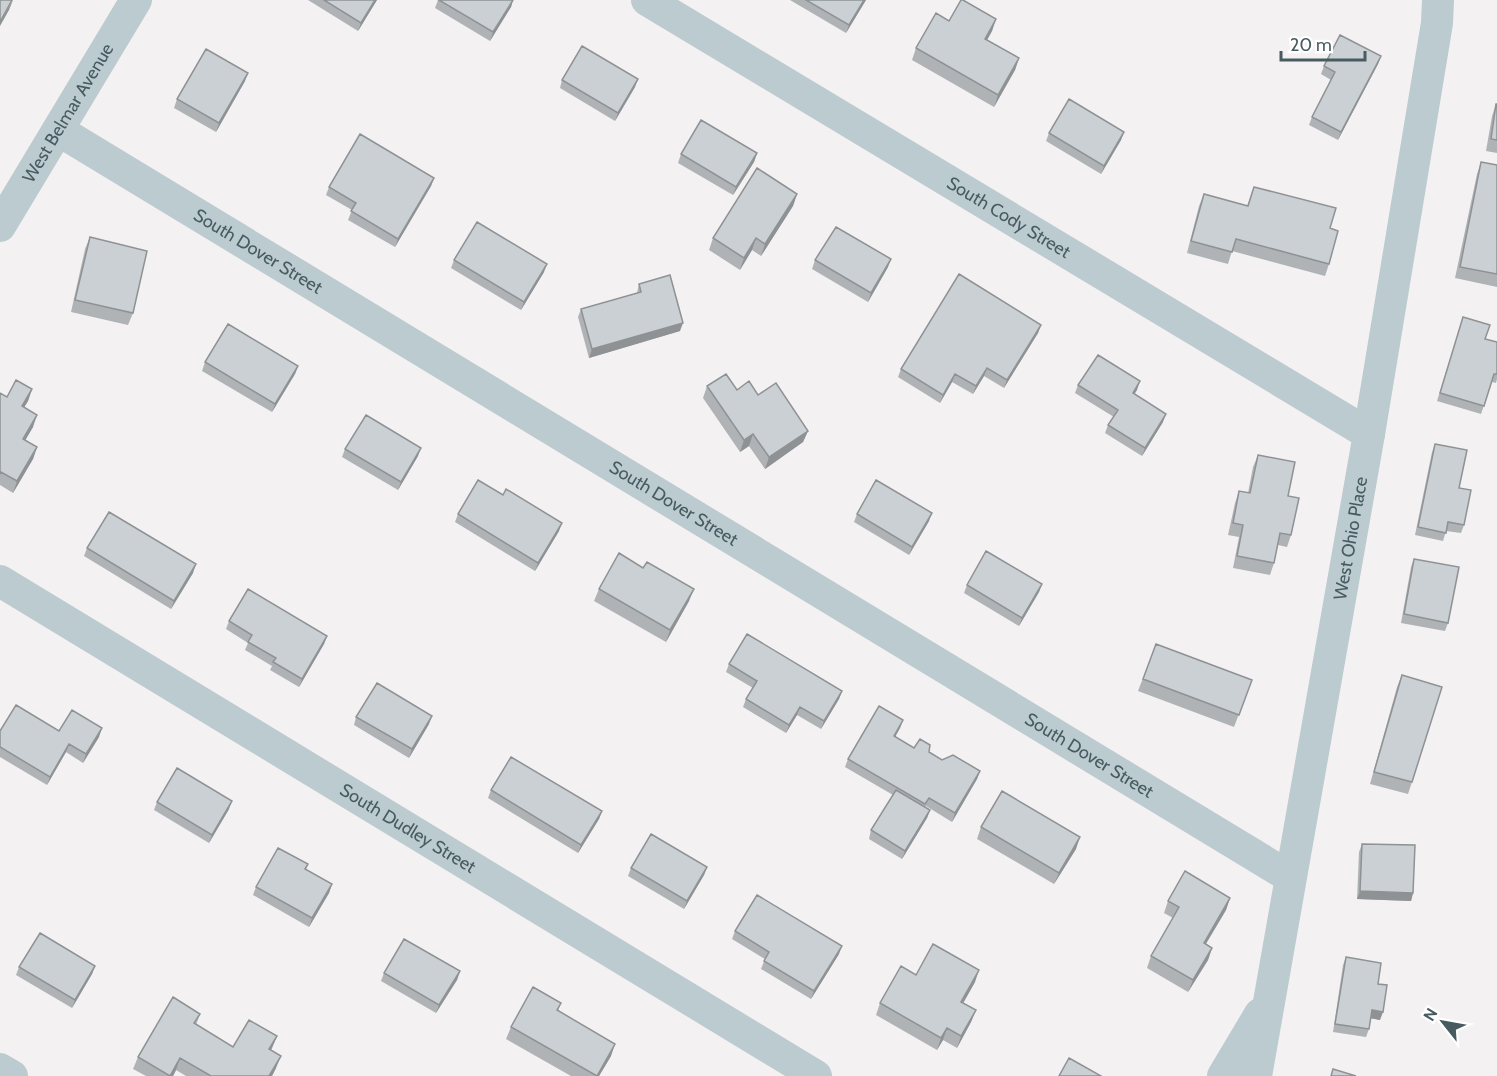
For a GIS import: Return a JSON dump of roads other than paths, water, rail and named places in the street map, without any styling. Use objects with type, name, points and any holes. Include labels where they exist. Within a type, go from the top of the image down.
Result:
[{"type":"street","name":"West Belmar Avenue","points":[[0,226],[136,0]]},
{"type":"street","name":"South Cody Street","points":[[647,0],[1369,434]]},
{"type":"street","name":"West Ohio Place","points":[[1256,1076],[1369,434],[1437,23],[1438,0]]},
{"type":"street","name":"South Dover Street","points":[[58,130],[1290,877]]},
{"type":"street","name":"South Dudley Street","points":[[0,581],[816,1076]]},
{"type":"street","points":[[1223,1076],[1269,998]]},
{"type":"street","points":[[0,1069],[12,1076]]}]
